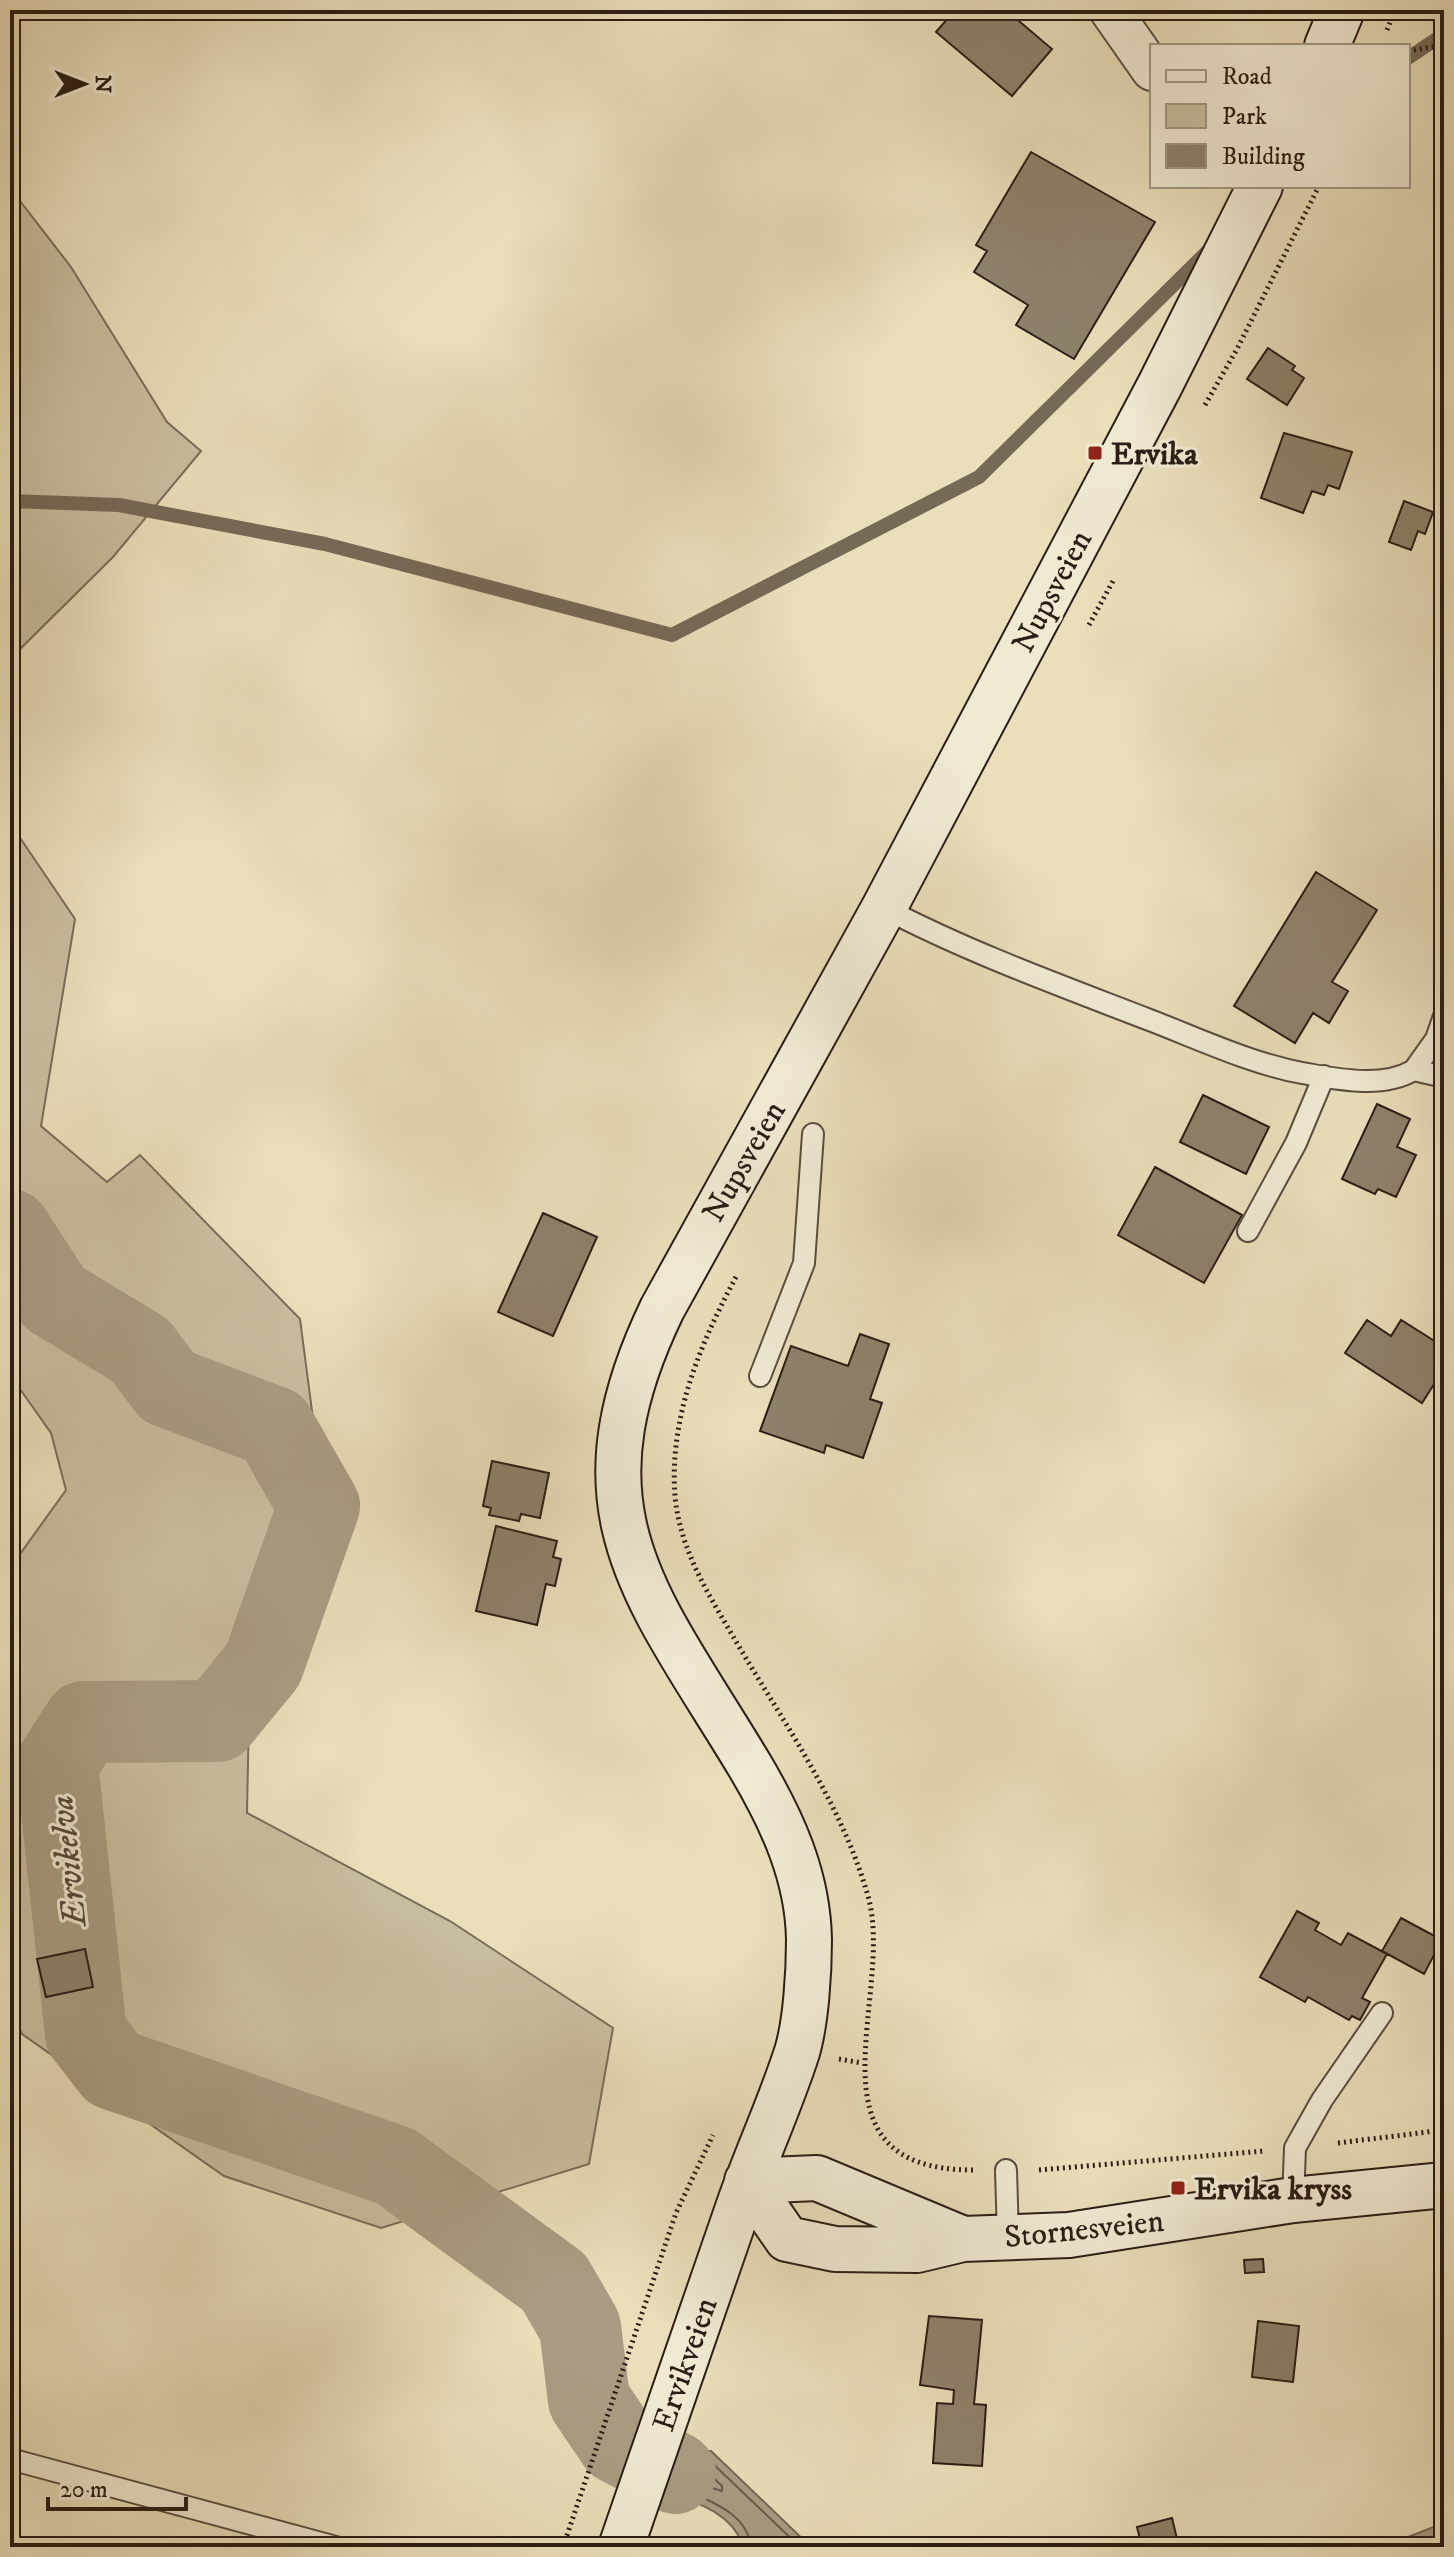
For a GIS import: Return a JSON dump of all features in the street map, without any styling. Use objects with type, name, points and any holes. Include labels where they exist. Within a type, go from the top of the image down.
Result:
[{"type":"main road","points":[[1328,44],[1342,10]]},
{"type":"main road","name":"Nupsveien","points":[[747,2181],[798,2049],[809,1938],[804,1892],[788,1839],[762,1786],[649,1600],[622,1518],[619,1426],[642,1350],[662,1309],[884,908],[1160,385],[1257,188]]},
{"type":"main road","name":"Stornesveien","points":[[747,2181],[817,2178],[963,2239]]},
{"type":"main road","name":"Stornesveien","points":[[747,2181],[787,2239],[835,2249],[917,2250],[963,2239],[1069,2235],[1293,2200],[1444,2185]]},
{"type":"main road","name":"Ervikveien","points":[[621,2547],[747,2181]]},
{"type":"street","points":[[1110,10],[1150,67]]},
{"type":"lane","points":[[884,908],[926,930],[1201,1040],[1275,1066],[1324,1076],[1386,1080],[1414,1070],[1444,1077]]},
{"type":"lane","points":[[1414,1070],[1436,1039],[1444,1016]]},
{"type":"lane","points":[[1248,1231],[1296,1143],[1324,1076]]},
{"type":"lane","points":[[760,1376],[804,1263],[813,1134]]},
{"type":"lane","points":[[1293,2200],[1295,2148],[1322,2100],[1382,2013]]},
{"type":"lane","points":[[1006,2170],[1008,2238]]},
{"type":"lane","points":[[10,2459],[336,2547]]},
{"type":"path","points":[[1410,51],[1444,45]]},
{"type":"path","points":[[1201,412],[1244,337],[1318,188]]},
{"type":"path","points":[[1089,626],[1117,572]]},
{"type":"path","points":[[742,1266],[697,1359],[680,1424],[675,1496],[687,1549],[699,1578],[827,1796],[854,1850],[874,1930],[870,2013],[862,2063],[863,2088],[877,2125],[902,2153],[933,2166],[1006,2170],[1137,2164],[1444,2130]]},
{"type":"path","points":[[563,2547],[645,2311]]},
{"type":"green space","points":[[10,188],[71,267],[167,422],[201,451],[113,557],[10,659]]},
{"type":"green space","points":[[10,823],[75,919],[41,1126],[107,1182],[140,1155],[300,1319],[318,1457],[250,1662],[247,1813],[450,1921],[613,2028],[589,2164],[381,2228],[224,2176],[22,2034],[10,2010],[10,1568],[66,1490],[51,1433],[10,1375]]},
{"type":"water","points":[[682,2451],[711,2451],[811,2547],[743,2547],[732,2526],[723,2518],[668,2492]]},
{"type":"water","points":[[1444,2523],[1444,2547],[1382,2547]]},
{"type":"building","points":[[955,10],[1006,10],[1052,49],[1012,96],[936,32]]},
{"type":"building","points":[[1031,152],[1155,222],[1074,359],[1016,325],[1028,305],[974,272],[987,251],[976,245]]},
{"type":"building","points":[[1268,348],[1295,366],[1292,370],[1304,378],[1287,405],[1247,379]]},
{"type":"building","points":[[1284,433],[1352,452],[1339,489],[1328,485],[1324,495],[1312,491],[1303,513],[1261,498]]},
{"type":"building","points":[[1404,501],[1433,512],[1425,534],[1418,531],[1411,550],[1389,542]]},
{"type":"building","points":[[1316,872],[1377,910],[1332,982],[1348,991],[1329,1023],[1313,1013],[1295,1043],[1234,1006]]},
{"type":"building","points":[[1203,1095],[1269,1127],[1246,1174],[1180,1142]]},
{"type":"building","points":[[1377,1104],[1410,1119],[1397,1147],[1416,1155],[1396,1197],[1378,1189],[1375,1194],[1342,1179]]},
{"type":"building","points":[[1155,1167],[1242,1215],[1204,1283],[1118,1235]]},
{"type":"building","points":[[543,1213],[597,1237],[553,1336],[498,1312]]},
{"type":"building","points":[[1367,1320],[1391,1336],[1401,1320],[1444,1347],[1443,1370],[1422,1403],[1345,1353]]},
{"type":"building","points":[[860,1334],[889,1344],[870,1399],[882,1403],[863,1458],[826,1445],[824,1453],[760,1431],[791,1346],[848,1366]]},
{"type":"building","points":[[492,1461],[549,1473],[540,1518],[521,1514],[519,1521],[489,1515],[491,1508],[483,1506]]},
{"type":"building","points":[[496,1526],[557,1541],[553,1557],[561,1559],[555,1586],[546,1584],[537,1625],[476,1611]]},
{"type":"building","points":[[1297,1911],[1319,1923],[1315,1930],[1341,1945],[1348,1933],[1387,1954],[1362,1998],[1370,2002],[1360,2020],[1352,2016],[1349,2020],[1308,1997],[1305,2002],[1260,1977]]},
{"type":"building","points":[[1401,1918],[1442,1940],[1424,1974],[1382,1951]]},
{"type":"building","points":[[85,1949],[93,1987],[46,1997],[37,1959]]},
{"type":"building","points":[[1263,2259],[1264,2272],[1245,2273],[1244,2260]]},
{"type":"building","points":[[929,2316],[982,2320],[974,2404],[986,2405],[982,2466],[933,2463],[937,2403],[953,2404],[954,2390],[920,2385]]},
{"type":"building","points":[[1258,2321],[1299,2326],[1293,2382],[1252,2377]]},
{"type":"building","points":[[1172,2518],[1179,2547],[1142,2547],[1137,2527]]},
{"type":"waterway","points":[[1410,57],[1444,34]]},
{"type":"waterway","points":[[10,501],[119,505],[325,544],[672,635],[979,477],[1211,248]]},
{"type":"waterway","name":"Ervikelva","points":[[10,1230],[54,1298],[140,1350],[168,1387],[274,1427],[319,1506],[263,1665],[217,1721],[84,1722],[57,1764],[86,2034],[113,2069],[395,2166],[554,2282],[580,2327],[589,2400],[618,2443],[675,2473]]},
{"type":"place","name":"Ervika","points":[[1095,453]]},
{"type":"place","name":"Ervika kryss","points":[[1178,2188]]}]
